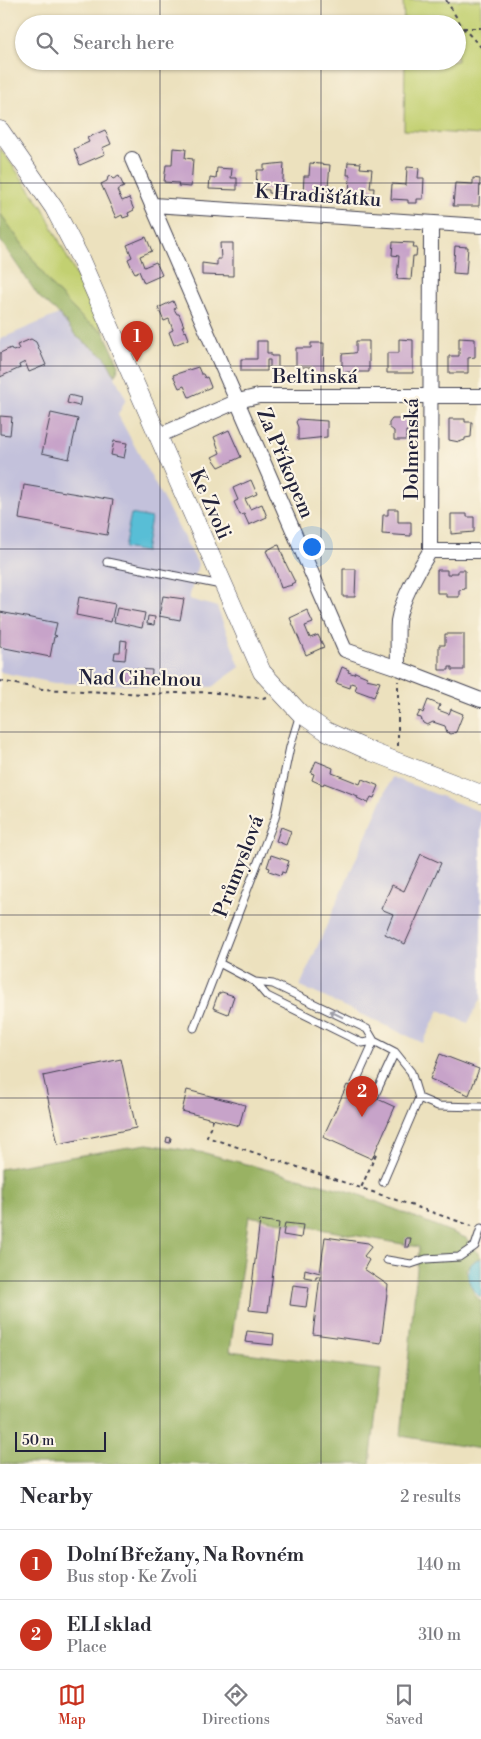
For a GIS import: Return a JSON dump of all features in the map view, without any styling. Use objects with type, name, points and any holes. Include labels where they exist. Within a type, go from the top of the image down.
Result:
[{"type":"street","name":"Ke Zvoli","points":[[0,130],[54,208],[79,256],[262,672],[300,713],[326,730],[394,761],[481,794]]},
{"type":"street","name":"Za Příkopem","points":[[132,159],[345,650],[481,700]]},
{"type":"street","name":"K Hradišťátku","points":[[153,205],[481,226]]},
{"type":"street","name":"Dolmenská","points":[[398,668],[398,622],[400,611],[430,551],[431,223]]},
{"type":"street","name":"Beltinská","points":[[158,436],[238,401],[259,396],[481,396]]},
{"type":"street","points":[[430,551],[481,552]]},
{"type":"lane","points":[[107,562],[224,585]]},
{"type":"lane","name":"Průmyslová","points":[[194,1028],[275,818],[290,747],[300,713]]},
{"type":"lane","points":[[219,963],[255,982],[273,984],[367,1029],[374,1042]]},
{"type":"lane","points":[[255,982],[267,996],[362,1043],[374,1042],[395,1052],[411,1072],[419,1098],[382,1182]]},
{"type":"lane","points":[[353,1088],[374,1042]]},
{"type":"lane","points":[[374,1097],[395,1052]]},
{"type":"lane","points":[[419,1098],[438,1106],[481,1108]]},
{"type":"lane","points":[[387,1260],[411,1264],[426,1259],[459,1257],[475,1246],[481,1228]]},
{"type":"path","points":[[446,0],[455,15]]},
{"type":"path","points":[[466,28],[481,28]]},
{"type":"path","points":[[466,31],[481,47]]},
{"type":"path","points":[[394,761],[398,747],[398,668]]},
{"type":"path","name":"Nad Cihelnou","points":[[0,681],[51,690],[126,694],[210,692],[263,698],[279,690]]},
{"type":"path","points":[[213,1119],[207,1137],[472,1226]]},
{"type":"path","points":[[361,1188],[376,1154]]},
{"type":"shaded area","points":[[59,314],[76,336],[105,357],[126,399],[118,415],[198,564],[189,599],[217,607],[240,667],[212,687],[54,683],[0,672],[0,339]]},
{"type":"shaded area","points":[[392,777],[481,812],[481,998],[468,1023],[439,1010],[423,1043],[300,986]]},
{"type":"green space","points":[[403,0],[481,0],[481,135],[404,130],[405,70],[466,70],[466,15],[404,15]]},
{"type":"green space","points":[[0,148],[43,208],[104,332],[84,320],[52,286],[0,213]]},
{"type":"green space","points":[[0,213],[52,286],[84,320],[104,332],[119,365],[115,376],[105,357],[76,336],[59,314],[39,297],[0,240]]},
{"type":"green space","points":[[147,1144],[205,1153],[355,1193],[466,1238],[481,1257],[481,1259],[478,1259],[466,1269],[473,1291],[481,1301],[481,1449],[401,1436],[419,1247],[249,1216],[230,1351],[381,1370],[370,1464],[0,1464],[0,1169]]},
{"type":"water","points":[[131,514],[151,518],[145,552],[124,548]]},
{"type":"water","points":[[478,1259],[481,1259],[481,1298],[473,1289],[468,1278],[469,1267]]},
{"type":"building","points":[[105,130],[111,144],[102,148],[105,154],[80,165],[74,149],[89,142],[87,138]]},
{"type":"building","points":[[173,148],[186,149],[185,158],[193,159],[191,187],[178,186],[179,183],[164,182],[166,165],[172,165]]},
{"type":"building","points":[[348,162],[361,163],[360,168],[372,169],[370,188],[374,188],[373,200],[360,199],[361,196],[349,195],[350,175],[347,175]]},
{"type":"building","points":[[284,163],[282,194],[256,189],[257,170],[264,170],[264,165]]},
{"type":"building","points":[[310,163],[330,165],[327,197],[303,195],[304,176],[309,176]]},
{"type":"building","points":[[407,167],[419,168],[418,178],[424,178],[423,199],[417,199],[417,203],[408,203],[408,200],[391,199],[392,184],[406,185]]},
{"type":"building","points":[[217,168],[232,169],[231,178],[237,178],[237,190],[209,189],[210,178],[216,179]]},
{"type":"building","points":[[110,176],[113,179],[119,176],[124,187],[117,190],[122,201],[129,198],[134,210],[128,213],[129,216],[123,218],[122,215],[116,218],[101,184],[107,181]]},
{"type":"building","points":[[473,178],[480,179],[479,206],[453,206],[455,183],[473,184]]},
{"type":"building","points":[[146,237],[152,251],[140,256],[144,267],[156,262],[162,275],[144,283],[139,271],[135,273],[131,266],[128,259],[132,257],[127,245]]},
{"type":"building","points":[[393,242],[414,243],[413,248],[417,248],[416,256],[413,256],[411,280],[397,279],[399,256],[392,255]]},
{"type":"building","points":[[220,243],[233,243],[233,276],[202,275],[202,263],[217,265],[217,259],[221,259]]},
{"type":"building","points":[[455,246],[468,247],[466,274],[453,273]]},
{"type":"building","points":[[173,301],[176,308],[174,309],[179,314],[184,326],[182,326],[189,339],[174,345],[169,332],[173,330],[169,319],[164,321],[158,308]]},
{"type":"building","points":[[459,338],[475,339],[475,357],[468,358],[468,373],[449,373],[449,356],[459,356]]},
{"type":"building","points":[[31,339],[36,342],[46,365],[29,372],[25,362],[19,365],[20,368],[0,377],[0,353],[11,348],[13,351],[19,349],[17,345]]},
{"type":"building","points":[[399,339],[413,340],[413,373],[387,373],[387,353],[399,353]]},
{"type":"building","points":[[257,341],[267,341],[267,353],[271,353],[271,356],[278,356],[278,368],[270,368],[270,360],[267,360],[267,371],[241,371],[241,359],[257,359]]},
{"type":"building","points":[[356,341],[369,341],[369,372],[342,372],[342,354],[356,352]]},
{"type":"building","points":[[311,343],[324,343],[323,373],[311,372],[311,367],[296,367],[296,348],[311,348]]},
{"type":"building","points":[[198,367],[201,374],[205,378],[207,377],[211,387],[189,397],[184,386],[179,388],[173,375]]},
{"type":"building","points":[[69,395],[81,398],[79,406],[67,403]]},
{"type":"building","points":[[51,413],[78,419],[69,459],[42,453]]},
{"type":"building","points":[[0,416],[12,417],[10,435],[0,434]]},
{"type":"building","points":[[298,419],[327,421],[327,437],[298,440],[296,422]]},
{"type":"building","points":[[392,419],[412,419],[412,432],[406,431],[406,440],[394,440],[394,431],[389,427]]},
{"type":"building","points":[[449,419],[465,419],[465,422],[472,422],[471,437],[459,442],[449,440]]},
{"type":"building","points":[[229,430],[241,457],[219,467],[212,457],[220,453],[214,437]]},
{"type":"building","points":[[114,441],[127,443],[124,458],[111,455]]},
{"type":"building","points":[[251,480],[257,494],[245,499],[250,509],[262,504],[267,517],[249,525],[244,514],[240,515],[234,502],[238,500],[233,488]]},
{"type":"building","points":[[24,485],[113,500],[107,535],[19,519]]},
{"type":"building","points":[[388,509],[398,509],[398,522],[411,522],[411,536],[382,534],[383,515],[388,515]]},
{"type":"building","points":[[451,514],[467,514],[467,517],[474,517],[474,532],[451,534]]},
{"type":"building","points":[[279,545],[295,582],[292,585],[281,588],[275,569],[266,551]]},
{"type":"building","points":[[343,569],[356,569],[355,597],[343,597]]},
{"type":"building","points":[[437,570],[447,570],[447,575],[450,575],[450,573],[458,573],[458,570],[465,570],[465,589],[459,590],[459,597],[446,597],[446,593],[437,593]]},
{"type":"building","points":[[163,596],[184,599],[180,620],[159,616]]},
{"type":"building","points":[[79,597],[115,604],[111,622],[76,615]]},
{"type":"building","points":[[117,608],[145,613],[142,628],[114,622]]},
{"type":"building","points":[[307,610],[313,623],[305,626],[310,638],[318,635],[324,647],[306,655],[290,618]]},
{"type":"building","points":[[0,612],[57,623],[54,635],[57,636],[54,637],[50,657],[0,647]]},
{"type":"building","points":[[148,616],[155,617],[154,625],[147,624]]},
{"type":"building","points":[[445,634],[464,634],[464,670],[452,670],[452,667],[449,667],[449,670],[439,670],[439,645],[445,645]]},
{"type":"building","points":[[121,640],[127,641],[125,660],[114,659],[115,652],[120,652]]},
{"type":"building","points":[[342,667],[349,670],[348,672],[354,674],[355,672],[367,677],[366,679],[380,682],[374,697],[355,690],[357,685],[351,683],[350,688],[336,683]]},
{"type":"building","points":[[123,668],[152,670],[151,684],[122,681]]},
{"type":"building","points":[[428,700],[440,705],[438,710],[449,714],[451,709],[463,714],[456,732],[451,734],[447,732],[445,726],[433,722],[427,725],[423,723],[421,718],[417,717],[420,711],[423,713]]},
{"type":"building","points":[[316,761],[333,768],[332,773],[360,784],[362,779],[379,786],[374,798],[371,797],[368,803],[357,798],[358,796],[312,780],[314,774],[311,773]]},
{"type":"building","points":[[281,827],[291,831],[286,845],[276,841]]},
{"type":"building","points":[[421,854],[441,863],[405,944],[385,934],[393,914],[381,909],[392,885],[404,891]]},
{"type":"building","points":[[271,855],[289,861],[285,873],[282,872],[281,875],[269,871],[270,868],[267,867]]},
{"type":"building","points":[[222,992],[234,996],[228,1014],[213,1008],[218,994]]},
{"type":"building","points":[[440,1054],[479,1069],[469,1095],[430,1079]]},
{"type":"building","points":[[121,1059],[136,1128],[58,1144],[43,1076]]},
{"type":"building","points":[[347,1085],[395,1107],[372,1159],[323,1137]]},
{"type":"building","points":[[187,1090],[245,1105],[239,1126],[182,1111]]},
{"type":"building","points":[[167,1137],[171,1138],[170,1143],[166,1142]]},
{"type":"building","points":[[260,1220],[279,1223],[268,1312],[249,1310]]},
{"type":"building","points":[[285,1223],[303,1225],[301,1238],[283,1235]]},
{"type":"building","points":[[325,1237],[368,1243],[372,1246],[364,1256],[369,1260],[364,1269],[388,1285],[381,1343],[313,1334],[320,1276],[316,1276],[316,1279],[304,1277],[305,1269],[320,1273]]},
{"type":"building","points":[[406,1238],[411,1238],[409,1247],[405,1247]]},
{"type":"building","points":[[293,1285],[309,1287],[306,1307],[290,1305]]},
{"type":"building","points":[[247,1331],[274,1334],[273,1345],[245,1342]]},
{"type":"place","name":"Dolní Břežany, Na Rovném","points":[[137,362]]},
{"type":"place","name":"ELI sklad","points":[[362,1117]]}]
